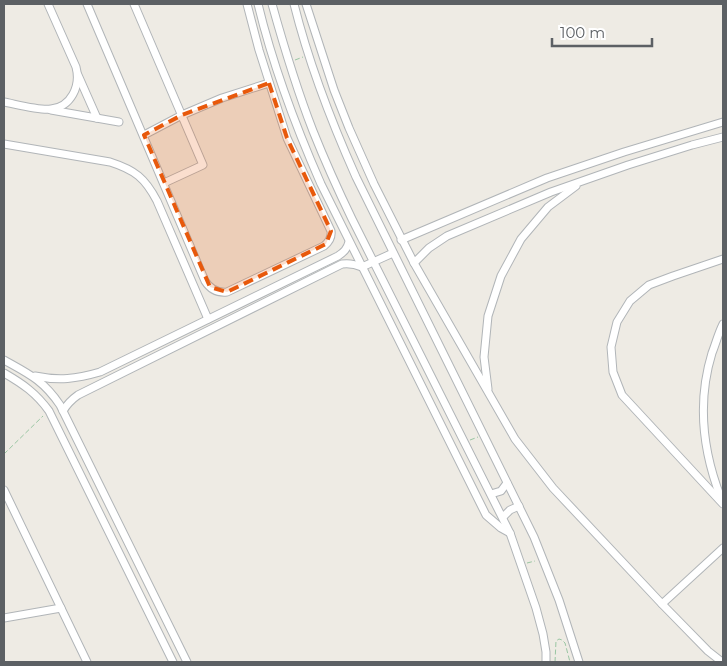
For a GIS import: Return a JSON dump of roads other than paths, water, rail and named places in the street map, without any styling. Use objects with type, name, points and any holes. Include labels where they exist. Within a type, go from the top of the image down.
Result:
[{"type":"street","points":[[48,4],[97,118]]},
{"type":"street","points":[[87,4],[206,280],[216,291],[227,292],[326,244],[330,239],[331,231],[287,138],[259,50],[247,4]]},
{"type":"street","points":[[134,4],[203,165],[164,183]]},
{"type":"street","points":[[258,4],[280,82],[299,134],[321,184],[486,515],[500,528],[510,533]]},
{"type":"street","points":[[272,4],[289,63],[331,175],[510,533],[522,564],[543,634],[546,662]]},
{"type":"street","points":[[294,4],[324,102],[356,177],[543,558],[579,662]]},
{"type":"street","points":[[306,4],[334,90],[349,128],[401,240],[514,438],[553,488],[662,604],[708,651],[722,662]]},
{"type":"street","points":[[49,110],[63,105],[70,98],[76,89],[78,73]]},
{"type":"street","points":[[144,135],[182,115],[222,98],[269,83]]},
{"type":"street","points":[[4,102],[119,122]]},
{"type":"street","points":[[401,240],[547,178],[723,122]]},
{"type":"street","points":[[414,264],[429,248],[447,236],[551,192],[628,165],[723,137]]},
{"type":"street","points":[[4,144],[110,162],[126,167],[139,176],[150,187],[158,201],[208,319]]},
{"type":"street","points":[[489,395],[484,357],[488,316],[501,276],[521,239],[537,220],[548,208],[581,182]]},
{"type":"street","points":[[31,375],[48,379],[66,380],[100,372],[338,256],[347,248],[349,242]]},
{"type":"street","points":[[63,411],[72,399],[342,264],[356,264],[362,267],[393,253]]},
{"type":"street","points":[[723,259],[649,285],[630,301],[617,322],[611,347],[613,372],[622,395],[723,504]]},
{"type":"street","points":[[723,324],[708,369],[704,396],[703,424],[706,451],[713,478],[723,504]]},
{"type":"street","points":[[4,360],[42,383],[52,393],[63,411],[187,662]]},
{"type":"street","points":[[4,373],[21,382],[32,391],[49,411],[173,662]]},
{"type":"street","points":[[491,494],[501,490],[507,483]]},
{"type":"street","points":[[4,490],[88,662]]},
{"type":"street","points":[[503,517],[510,510],[519,506]]},
{"type":"street","points":[[662,604],[723,548]]},
{"type":"street","points":[[4,618],[61,608]]}]
